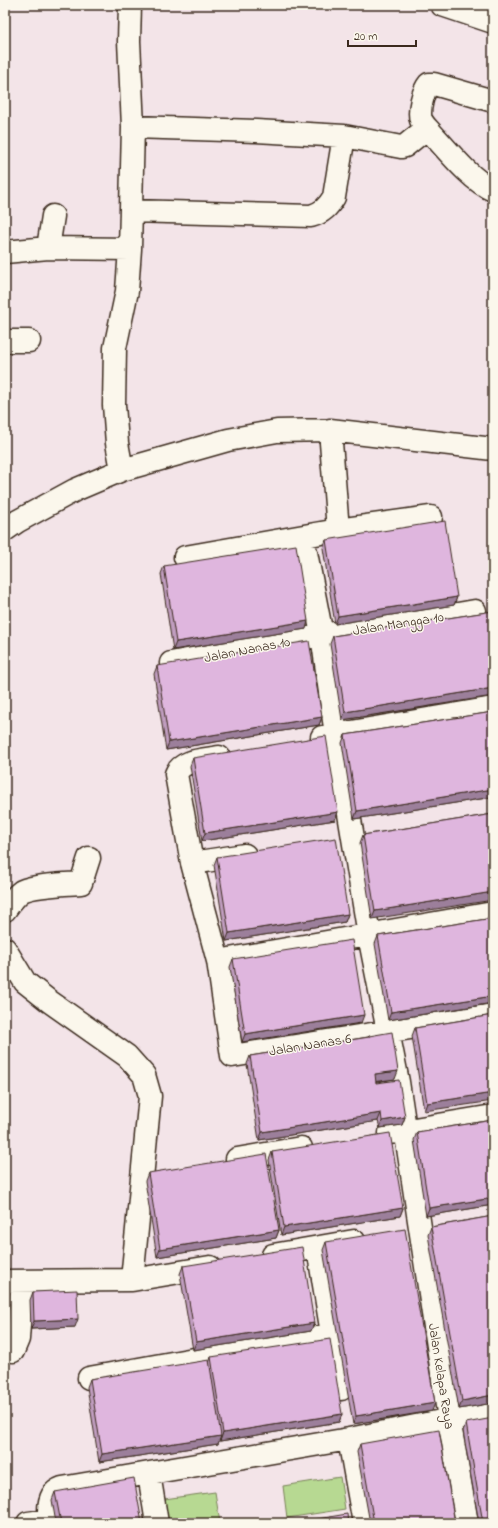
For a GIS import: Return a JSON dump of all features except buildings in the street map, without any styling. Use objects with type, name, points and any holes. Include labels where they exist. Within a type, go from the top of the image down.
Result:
[{"type":"street","points":[[122,470],[117,443],[114,405],[115,348],[127,291],[130,248],[133,127],[129,41],[130,5]]},
{"type":"street","points":[[442,5],[493,22]]},
{"type":"street","points":[[493,101],[434,84],[429,84],[425,90],[420,115],[427,128],[475,178],[483,186],[493,190]]},
{"type":"street","points":[[133,127],[256,131],[344,136],[401,147],[405,146],[427,128]]},
{"type":"street","points":[[131,211],[310,216],[320,214],[330,204],[334,197],[344,136]]},
{"type":"street","points":[[48,248],[53,216]]},
{"type":"street","points":[[5,252],[48,248],[130,248]]},
{"type":"street","points":[[5,341],[29,341]]},
{"type":"street","points":[[330,430],[338,530]]},
{"type":"street","points":[[5,530],[18,521],[76,490],[122,470],[228,440],[277,431],[330,430],[493,449],[493,463]]},
{"type":"street","points":[[185,557],[338,530],[431,517]]},
{"type":"street","name":"Jalan Kelapa Raya","points":[[303,537],[322,635],[336,735],[344,838],[369,934],[398,1082],[406,1130],[412,1231],[449,1419],[467,1523]]},
{"type":"street","name":"Jalan Mangga 10","points":[[322,635],[475,611]]},
{"type":"street","name":"Jalan Nanas 10","points":[[172,663],[322,635]]},
{"type":"street","points":[[306,740],[493,708]]},
{"type":"street","points":[[238,753],[184,765],[178,769],[176,774],[192,863],[218,961],[493,913]]},
{"type":"street","points":[[344,838],[376,833]]},
{"type":"street","points":[[192,863],[268,851]]},
{"type":"street","points":[[5,910],[23,891],[32,888],[81,882],[89,858]]},
{"type":"street","points":[[5,949],[25,982],[49,1001],[127,1056],[144,1075],[150,1096],[132,1280]]},
{"type":"street","name":"Jalan Nanas 6","points":[[218,961],[232,1056],[387,1031],[493,1016]]},
{"type":"street","points":[[367,1137],[493,1116]]},
{"type":"street","points":[[221,1162],[321,1145]]},
{"type":"street","points":[[141,1178],[163,1174]]},
{"type":"street","points":[[412,1231],[441,1226]]},
{"type":"street","points":[[256,1258],[372,1238]]},
{"type":"street","points":[[318,1248],[341,1389]]},
{"type":"street","points":[[13,1351],[18,1339],[14,1281],[132,1280],[232,1263]]},
{"type":"street","points":[[89,1378],[333,1334]]},
{"type":"street","points":[[28,1523],[50,1521],[51,1497],[57,1490],[349,1439],[493,1411]]},
{"type":"street","points":[[339,1519],[363,1519],[349,1439]]},
{"type":"street","points":[[149,1474],[157,1523]]},
{"type":"green space","points":[[340,1477],[345,1509],[287,1518],[283,1486]]},
{"type":"green space","points":[[215,1492],[220,1523],[160,1523],[157,1500]]}]
